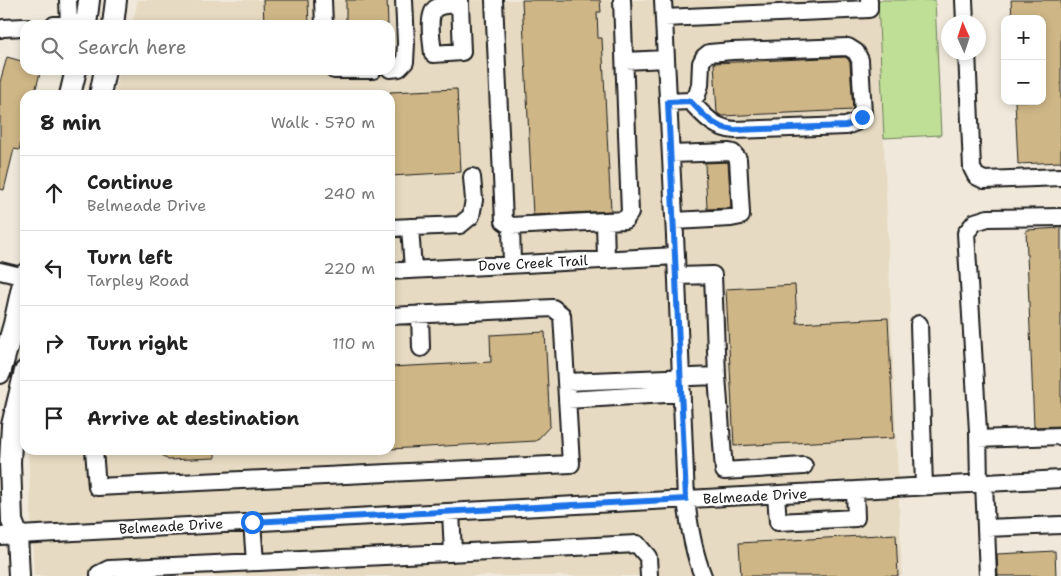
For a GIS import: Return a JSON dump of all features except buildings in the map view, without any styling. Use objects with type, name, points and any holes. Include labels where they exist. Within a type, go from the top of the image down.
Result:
[{"type":"main road","points":[[76,20],[89,0]]},
{"type":"main road","points":[[114,20],[116,0]]},
{"type":"main road","points":[[71,90],[75,75]]},
{"type":"main road","points":[[101,90],[104,75]]},
{"type":"main road","points":[[0,373],[20,298]]},
{"type":"main road","points":[[19,576],[8,535],[12,521],[10,462],[12,425],[20,392]]},
{"type":"street","points":[[68,0],[73,20]]},
{"type":"street","points":[[323,0],[324,20]]},
{"type":"street","points":[[395,68],[399,68],[405,62],[404,0]]},
{"type":"street","points":[[494,0],[504,221],[511,226],[625,220],[630,213],[622,0]]},
{"type":"street","points":[[663,0],[686,499],[690,531],[703,576]]},
{"type":"street","points":[[664,18],[869,8],[870,0]]},
{"type":"street","points":[[964,0],[965,15]]},
{"type":"street","points":[[0,29],[20,26]]},
{"type":"street","points":[[668,102],[690,101],[697,95],[700,85],[701,63],[704,56],[709,53],[732,50],[848,47],[856,52],[860,60],[863,114],[856,122],[846,126],[725,129],[717,126],[690,101]]},
{"type":"street","points":[[624,61],[666,59]]},
{"type":"street","points":[[967,60],[972,168],[976,176],[984,180],[1061,177]]},
{"type":"street","points":[[671,154],[729,152],[736,155],[738,159],[741,213],[741,216],[731,218],[674,221]]},
{"type":"street","points":[[395,228],[460,225],[472,216],[474,200],[472,177]]},
{"type":"street","points":[[988,576],[966,233],[976,222],[988,218],[1061,217]]},
{"type":"street","points":[[605,221],[606,260]]},
{"type":"street","points":[[511,226],[512,264]]},
{"type":"street","points":[[410,227],[413,269]]},
{"type":"street","name":"Dove Creek Trail","points":[[395,270],[676,256]]},
{"type":"street","points":[[0,271],[20,275]]},
{"type":"street","points":[[677,276],[713,275],[717,376],[724,471],[804,466]]},
{"type":"street","points":[[94,455],[97,487],[571,464],[562,315],[553,308],[395,316]]},
{"type":"street","points":[[420,314],[421,348]]},
{"type":"street","points":[[918,324],[924,487]]},
{"type":"street","points":[[567,400],[681,385],[717,376]]},
{"type":"street","points":[[566,382],[681,385]]},
{"type":"street","points":[[978,438],[1061,436]]},
{"type":"street","name":"Belmeade Drive","points":[[8,535],[1061,479]]},
{"type":"street","points":[[776,495],[778,522],[856,518],[855,490]]},
{"type":"street","points":[[451,512],[453,553]]},
{"type":"street","points":[[252,522],[255,562]]},
{"type":"street","points":[[986,528],[1061,525]]},
{"type":"street","points":[[99,576],[99,574],[109,569],[637,544],[648,557],[649,576]]},
{"type":"shaded area","points":[[138,0],[878,0],[902,576],[34,576],[28,455],[395,455],[395,90],[115,90],[119,75],[395,75],[395,20],[133,20]]},
{"type":"green space","points":[[878,0],[935,0],[941,135],[884,138]]},
{"type":"route","points":[[252,522],[686,499],[668,102],[690,101],[717,126],[735,130],[846,126],[862,117]]}]
